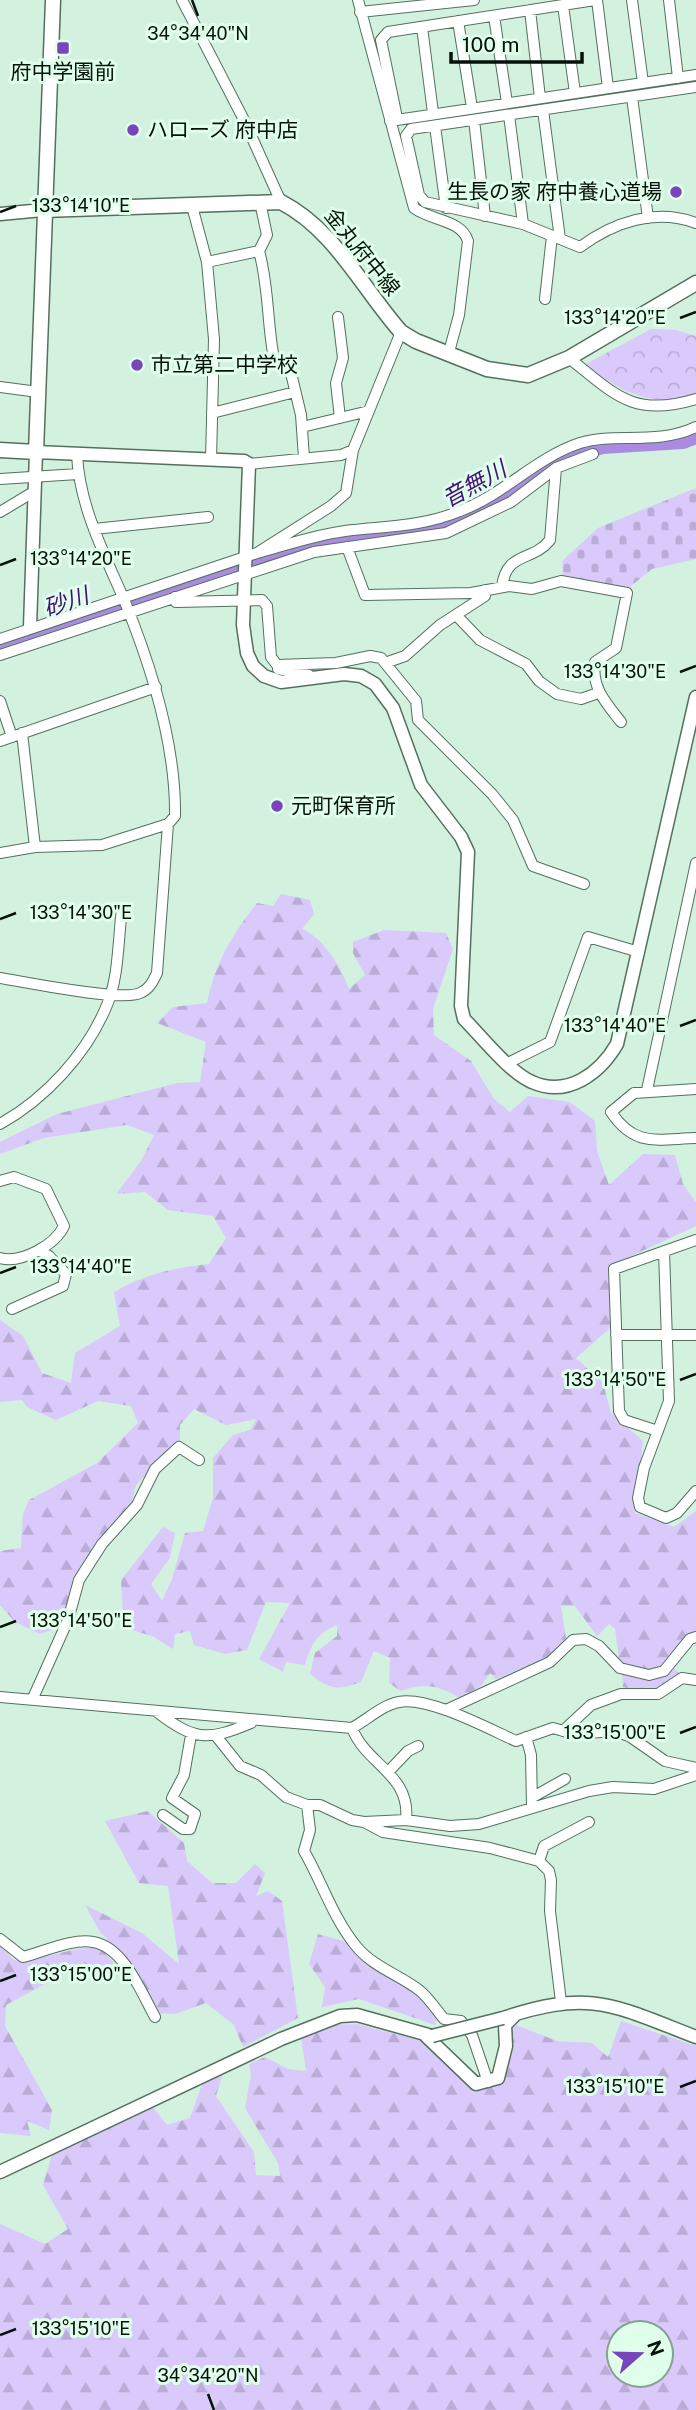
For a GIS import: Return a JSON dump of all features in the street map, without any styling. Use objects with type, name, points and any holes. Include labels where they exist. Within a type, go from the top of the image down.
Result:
[{"type":"main road","points":[[0,450],[36,452],[43,211],[54,0]]},
{"type":"main road","points":[[43,211],[281,202]]},
{"type":"main road","name":"金丸府中線","points":[[281,202],[303,213],[325,234],[401,332],[416,341],[487,369],[528,375],[569,358],[696,283]]},
{"type":"street","points":[[182,0],[244,120],[281,202]]},
{"type":"street","points":[[358,0],[411,183],[425,202],[523,224],[580,247],[604,229],[648,218],[670,215],[696,223]]},
{"type":"street","points":[[360,12],[393,4],[474,0]]},
{"type":"street","points":[[393,120],[381,40],[388,32],[596,0],[608,88]]},
{"type":"street","points":[[632,0],[643,83]]},
{"type":"street","points":[[669,0],[678,78]]},
{"type":"street","points":[[563,5],[575,93]]},
{"type":"street","points":[[530,10],[540,98]]},
{"type":"street","points":[[494,16],[507,103]]},
{"type":"street","points":[[458,21],[472,108]]},
{"type":"street","points":[[422,27],[433,113]]},
{"type":"street","points":[[393,120],[696,75]]},
{"type":"street","points":[[449,352],[459,315],[468,241],[465,232],[458,226],[414,208],[406,136],[411,129],[696,87]]},
{"type":"street","points":[[632,97],[648,218]]},
{"type":"street","points":[[543,110],[556,237],[545,299]]},
{"type":"street","points":[[509,115],[523,224]]},
{"type":"street","points":[[474,120],[485,216]]},
{"type":"street","points":[[435,126],[446,208]]},
{"type":"street","points":[[260,202],[267,235],[259,251],[267,279],[274,359],[291,373],[302,427],[304,458]]},
{"type":"street","points":[[192,206],[207,262],[214,339],[211,460]]},
{"type":"street","points":[[0,214],[43,211]]},
{"type":"street","points":[[207,262],[259,251]]},
{"type":"street","points":[[338,317],[343,358],[336,383],[340,418]]},
{"type":"street","points":[[252,555],[331,506],[346,493],[353,450],[401,332]]},
{"type":"street","points":[[569,358],[606,388],[629,402],[654,408],[696,399]]},
{"type":"street","points":[[0,387],[38,392]]},
{"type":"street","points":[[212,413],[295,392]]},
{"type":"street","points":[[302,427],[369,411]]},
{"type":"street","points":[[0,639],[252,555],[345,531],[398,528],[437,520],[463,511],[494,494],[541,459],[583,442],[660,438],[696,427]]},
{"type":"street","points":[[30,628],[36,452],[244,461],[249,464],[341,455],[353,450]]},
{"type":"street","points":[[0,853],[35,847],[102,845],[168,824],[175,816],[176,796],[156,687],[129,612],[94,529],[78,474],[77,454]]},
{"type":"street","points":[[0,655],[314,552],[446,533],[511,502],[556,468],[593,454]]},
{"type":"street","points":[[249,464],[252,555],[245,575],[244,640],[253,666],[264,676],[281,682],[344,674],[361,676],[386,695],[421,785],[461,837],[468,852],[461,1006],[464,1019],[531,1082],[548,1085],[571,1084],[587,1078],[605,1065],[617,1044],[696,697]]},
{"type":"street","points":[[502,587],[508,566],[545,547],[550,540],[556,468]]},
{"type":"street","points":[[0,479],[78,474]]},
{"type":"street","points":[[0,512],[35,491]]},
{"type":"street","points":[[94,529],[208,517]]},
{"type":"street","points":[[347,547],[365,595],[502,587],[532,589],[561,581],[627,593],[617,648],[595,662],[598,693],[621,722]]},
{"type":"street","points":[[385,663],[405,656],[440,625],[485,596],[485,590]]},
{"type":"street","points":[[174,597],[176,602],[244,598],[262,600],[267,606],[271,657],[278,670],[309,675],[311,679]]},
{"type":"street","points":[[457,616],[480,640],[526,664],[539,681],[557,694],[581,699],[598,693]]},
{"type":"street","points":[[277,665],[336,663],[370,656],[385,663],[416,701],[418,720],[492,794],[513,820],[533,866],[584,884]]},
{"type":"street","points":[[0,741],[156,687]]},
{"type":"street","points":[[0,701],[17,735],[35,847]]},
{"type":"street","points":[[0,978],[110,994],[138,995],[150,986],[157,972],[168,824]]},
{"type":"street","points":[[647,1090],[696,863]]},
{"type":"street","points":[[0,1124],[20,1113],[54,1084],[90,1035],[110,994],[122,909]]},
{"type":"street","points":[[508,1063],[550,1042],[588,937],[639,952]]},
{"type":"street","points":[[696,1089],[647,1090],[634,1093],[611,1112],[618,1122],[640,1139],[696,1138]]},
{"type":"street","points":[[0,1181],[14,1177],[36,1182],[46,1189],[64,1226],[60,1235],[38,1250],[9,1261],[0,1258]]},
{"type":"street","points":[[658,1431],[624,1420],[619,1411],[614,1269],[696,1240]]},
{"type":"street","points":[[12,1309],[63,1286],[66,1274],[49,1256],[38,1250]]},
{"type":"street","points":[[664,1251],[669,1401],[644,1468],[638,1498],[640,1507],[666,1518],[677,1513],[696,1492]]},
{"type":"street","points":[[616,1335],[696,1335]]},
{"type":"street","points":[[33,1698],[68,1620],[79,1580],[102,1544],[137,1505],[155,1469],[179,1447],[199,1460]]},
{"type":"street","points":[[446,1710],[550,1662],[573,1640],[586,1639],[599,1646],[620,1668],[649,1675],[664,1671],[690,1639],[696,1637]]},
{"type":"street","points":[[563,1731],[591,1705],[621,1694],[658,1694],[682,1678],[696,1681]]},
{"type":"street","points":[[0,1697],[136,1706],[157,1712],[352,1728],[400,1702],[446,1710],[516,1741],[553,1728],[574,1734],[614,1731],[629,1736],[665,1760],[696,1768]]},
{"type":"street","points":[[157,1712],[191,1735],[216,1736],[255,1721]]},
{"type":"street","points":[[352,1728],[356,1739],[403,1789],[408,1808],[406,1820]]},
{"type":"street","points":[[163,1815],[183,1829],[190,1829],[195,1814],[172,1798],[184,1775],[191,1735]]},
{"type":"street","points":[[216,1736],[240,1766],[261,1775],[286,1797],[307,1805],[320,1805],[352,1820],[364,1822],[406,1820],[450,1826],[480,1824],[533,1802],[613,1787],[654,1789],[696,1775]]},
{"type":"street","points":[[526,1737],[531,1755],[530,1784],[533,1802]]},
{"type":"street","points":[[388,1773],[408,1751],[418,1746]]},
{"type":"street","points":[[533,1802],[565,1780]]},
{"type":"street","points":[[307,1805],[310,1829],[304,1850],[318,1875],[323,1892],[357,1947],[389,1974],[420,1990],[444,2019],[461,2021],[472,2035],[488,2081]]},
{"type":"street","points":[[364,1822],[383,1832],[491,1848],[539,1861],[549,1871],[551,1880],[550,1912],[561,2002]]},
{"type":"street","points":[[539,1861],[544,1846],[589,1822]]},
{"type":"street","points":[[0,1939],[23,1957],[81,1942],[94,1942],[110,1948],[127,1969],[155,2017]]},
{"type":"street","points":[[429,2036],[561,2002],[595,2001],[696,2037]]},
{"type":"street","points":[[0,2172],[281,2039],[340,2016],[357,2015],[429,2036],[476,2084],[498,2078],[506,2046],[505,2025],[517,2013]]},
{"type":"green space","points":[[651,329],[676,330],[696,336],[696,396],[663,400],[636,395],[584,365]]},
{"type":"green space","points":[[696,488],[696,559],[652,569],[626,590],[563,579],[562,561],[598,528]]},
{"type":"green space","points":[[281,894],[310,900],[314,914],[302,929],[325,946],[349,989],[365,975],[353,953],[353,942],[384,930],[446,933],[453,949],[433,1009],[434,1035],[471,1061],[494,1099],[510,1112],[528,1096],[570,1102],[595,1121],[597,1151],[609,1185],[643,1154],[675,1155],[683,1184],[696,1202],[696,1226],[612,1265],[611,1327],[576,1358],[603,1383],[611,1413],[643,1441],[635,1513],[674,1527],[696,1511],[696,1631],[659,1672],[620,1666],[615,1629],[609,1624],[597,1636],[575,1606],[561,1606],[566,1638],[549,1657],[496,1679],[490,1673],[481,1686],[460,1698],[432,1687],[401,1691],[389,1683],[390,1658],[374,1651],[361,1682],[346,1687],[323,1683],[310,1674],[315,1653],[337,1636],[337,1625],[316,1640],[305,1665],[286,1662],[283,1672],[259,1659],[290,1603],[266,1602],[247,1650],[225,1654],[194,1645],[190,1631],[175,1634],[173,1649],[152,1636],[132,1630],[123,1614],[121,1580],[163,1527],[175,1533],[170,1558],[151,1584],[162,1601],[172,1579],[185,1533],[203,1531],[213,1498],[213,1458],[233,1435],[250,1430],[256,1419],[226,1425],[194,1409],[180,1425],[180,1445],[136,1485],[130,1510],[100,1541],[60,1627],[40,1634],[15,1622],[0,1605],[0,1551],[21,1548],[23,1514],[29,1500],[97,1463],[138,1423],[131,1406],[98,1401],[56,1420],[27,1407],[22,1400],[0,1402],[0,1320],[23,1336],[42,1373],[71,1383],[75,1353],[120,1326],[114,1292],[160,1273],[209,1264],[226,1238],[213,1216],[168,1210],[145,1192],[116,1194],[141,1161],[154,1135],[127,1125],[44,1138],[0,1154],[0,1142],[57,1114],[177,1083],[200,1082],[206,1042],[157,1023],[173,1007],[207,1003],[220,962],[240,926],[257,903],[273,906]]},
{"type":"green space","points":[[675,1669],[680,1674],[654,1690],[641,1691],[623,1687],[622,1672],[666,1674]]},
{"type":"green space","points":[[148,1811],[184,1843],[187,1861],[212,1883],[236,1883],[255,1864],[265,1873],[256,1896],[268,1891],[282,1901],[298,2018],[243,2047],[234,2025],[206,2003],[175,2014],[157,2013],[120,1952],[100,1932],[85,1905],[142,1933],[179,1964],[168,1886],[139,1883],[105,1821]]},
{"type":"green space","points":[[318,1934],[344,1941],[395,1981],[415,1993],[437,2017],[435,2025],[359,1999],[322,2007],[325,1987],[309,1964]]},
{"type":"green space","points":[[0,1946],[14,1960],[101,1948],[119,1969],[117,1976],[98,1965],[64,1974],[6,2005],[5,2026],[52,2110],[49,2130],[27,2121],[31,2136],[0,2133]]},
{"type":"green space","points":[[621,2021],[696,2046],[696,2410],[0,2410],[0,2224],[45,2244],[68,2229],[43,2185],[52,2155],[152,2106],[167,2125],[190,2118],[202,2084],[222,2076],[216,2096],[254,2152],[256,2175],[280,2176],[278,2163],[245,2108],[251,2075],[249,2064],[265,2057],[288,2069],[306,2071],[301,2037],[330,2025],[357,2024],[430,2043],[477,2088],[500,2081],[511,2023],[557,2041],[592,2043],[608,2057]]},
{"type":"waterway","name":"音無川","points":[[0,649],[267,559],[314,547],[442,528],[475,516],[512,495],[536,473],[560,459],[602,446],[683,441],[696,436]]},
{"type":"place","name":"府中学園前","points":[[63,48]]},
{"type":"place","name":"ハローズ 府中店","points":[[133,130]]},
{"type":"place","name":"生長の家 府中養心道場","points":[[676,192]]},
{"type":"place","name":"市立第二中学校","points":[[137,365]]},
{"type":"place","name":"元町保育所","points":[[277,806]]},
{"type":"water label","name":"砂川","points":[[66,602]]}]
